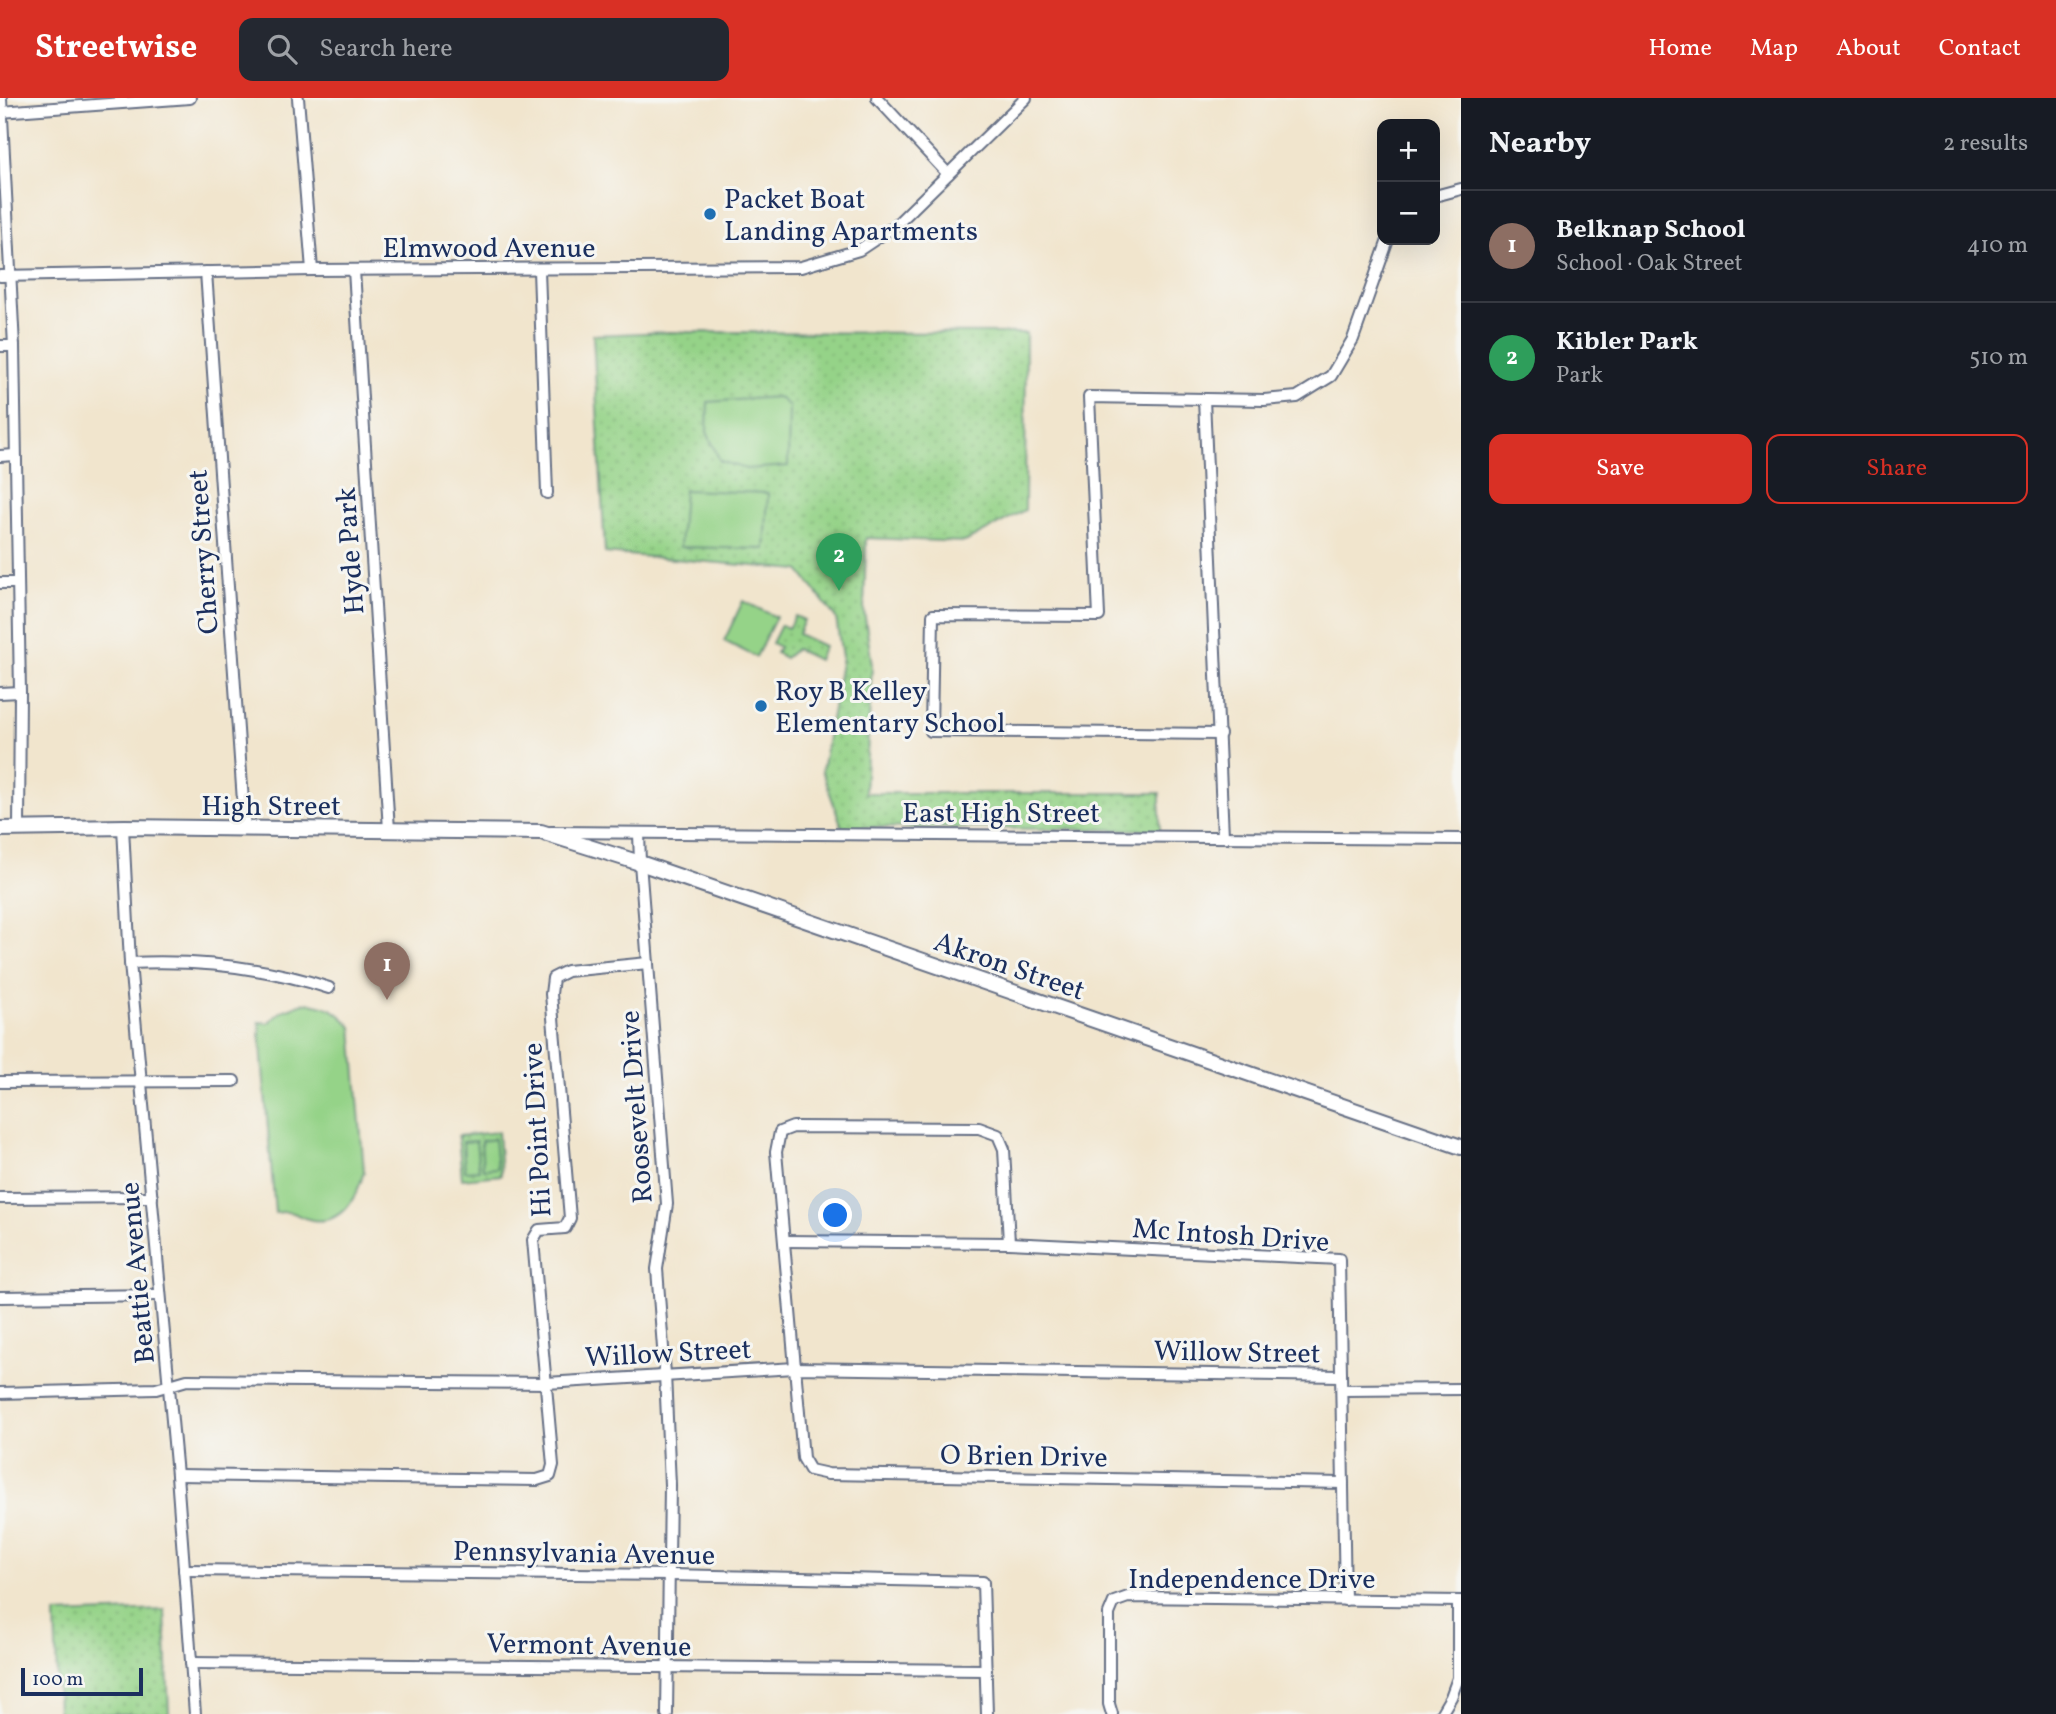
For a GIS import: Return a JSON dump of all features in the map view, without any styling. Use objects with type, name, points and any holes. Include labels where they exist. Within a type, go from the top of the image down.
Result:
[{"type":"main road","name":"High Street","points":[[0,829],[122,827],[541,832]]},
{"type":"main road","name":"Akron Street","points":[[541,832],[640,863],[1461,1147]]},
{"type":"street","points":[[1,98],[14,346],[20,692],[19,829]]},
{"type":"street","points":[[1,112],[190,98]]},
{"type":"street","points":[[298,98],[312,270]]},
{"type":"street","points":[[877,98],[948,174]]},
{"type":"street","name":"Elmwood Avenue","points":[[0,276],[312,270],[801,267],[859,250],[895,226],[1026,98]]},
{"type":"street","points":[[1440,195],[1461,189]]},
{"type":"street","points":[[1220,734],[931,731],[933,615],[1099,616],[1088,397],[1264,400],[1297,397],[1331,376],[1353,340],[1386,245]]},
{"type":"street","name":"Hyde Park","points":[[354,270],[388,830]]},
{"type":"street","points":[[539,270],[547,493]]},
{"type":"street","name":"Cherry Street","points":[[206,272],[245,830]]},
{"type":"street","points":[[0,346],[14,346]]},
{"type":"street","points":[[1204,399],[1223,836]]},
{"type":"street","points":[[0,456],[15,455]]},
{"type":"street","points":[[0,583],[18,583]]},
{"type":"street","points":[[0,693],[20,692]]},
{"type":"street","name":"Beattie Avenue","points":[[122,827],[130,963],[177,1475],[195,1714]]},
{"type":"street","name":"East High Street","points":[[541,832],[1461,839]]},
{"type":"street","name":"Roosevelt Drive","points":[[639,833],[667,1204],[657,1269],[670,1485],[667,1714]]},
{"type":"street","points":[[130,963],[164,961],[229,967],[289,977],[329,988]]},
{"type":"street","name":"Hi Point Drive","points":[[177,1475],[537,1480],[550,1476],[553,1465],[533,1240],[539,1230],[565,1228],[570,1218],[551,994],[553,978],[567,971],[648,963]]},
{"type":"street","points":[[0,1082],[234,1081]]},
{"type":"street","name":"O Brien Drive","points":[[1009,1244],[1004,1149],[998,1135],[979,1128],[793,1127],[780,1132],[776,1152],[795,1368],[803,1458],[810,1470],[828,1475],[1343,1483]]},
{"type":"street","points":[[0,1198],[152,1196]]},
{"type":"street","name":"Mc Intosh Drive","points":[[784,1241],[1009,1244],[1339,1259],[1345,1600]]},
{"type":"street","points":[[0,1297],[160,1295]]},
{"type":"street","name":"Willow Street","points":[[0,1393],[156,1389],[187,1380],[546,1383],[795,1368],[1341,1376]]},
{"type":"street","name":"Willow Street","points":[[1342,1390],[1461,1389]]},
{"type":"street","name":"Pennsylvania Avenue","points":[[184,1570],[983,1582],[986,1670]]},
{"type":"street","name":"Independence Drive","points":[[1112,1714],[1109,1704],[1109,1614],[1114,1602],[1128,1597],[1460,1601]]},
{"type":"street","points":[[1441,1714],[1458,1678],[1460,1601]]},
{"type":"street","name":"Vermont Avenue","points":[[191,1663],[986,1670]]},
{"type":"street","points":[[986,1670],[986,1714]]},
{"type":"green space","points":[[669,332],[1026,333],[1025,510],[965,542],[866,538],[864,611],[872,665],[865,793],[1160,793],[1160,830],[842,827],[822,771],[842,657],[836,618],[799,570],[605,553],[593,335]]},
{"type":"green space","points":[[778,397],[789,406],[788,466],[746,469],[720,461],[707,432],[708,402]]},
{"type":"green space","points":[[684,490],[768,493],[765,549],[680,547]]},
{"type":"green space","points":[[743,601],[776,617],[756,657],[724,641]]},
{"type":"green space","points":[[795,616],[804,620],[798,634],[824,646],[818,660],[796,649],[785,658],[776,653],[779,647],[772,643],[781,625],[788,628]]},
{"type":"green space","points":[[303,1003],[318,1004],[330,1009],[352,1027],[364,1171],[358,1190],[347,1207],[332,1218],[323,1220],[306,1219],[288,1212],[275,1213],[259,1022],[268,1023],[282,1011]]},
{"type":"green space","points":[[498,1132],[501,1175],[462,1179],[458,1136]]},
{"type":"green space","points":[[494,1139],[497,1168],[483,1169],[481,1141]]},
{"type":"green space","points":[[476,1141],[479,1170],[465,1171],[463,1142]]},
{"type":"green space","points":[[165,1610],[169,1714],[58,1714],[55,1614]]},
{"type":"place","name":"Packet Boat Landing Apartments","points":[[710,214]]},
{"type":"place","name":"Kibler Park","points":[[839,591]]},
{"type":"place","name":"Roy B Kelley Elementary School","points":[[761,706]]},
{"type":"place","name":"Belknap School","points":[[387,1000]]}]
